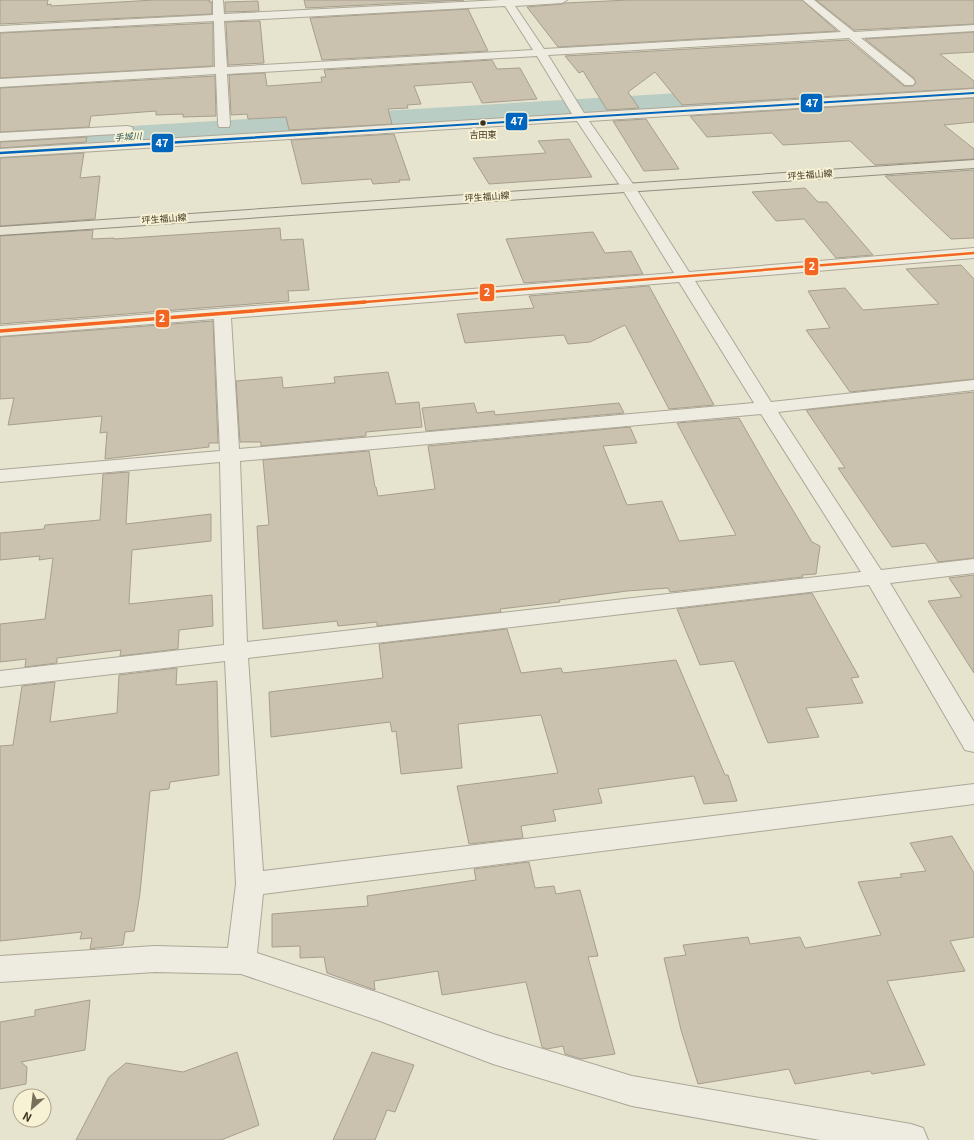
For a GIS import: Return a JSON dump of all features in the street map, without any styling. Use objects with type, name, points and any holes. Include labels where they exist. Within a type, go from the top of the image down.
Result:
[{"type":"main road","name":"坪生福山線","points":[[0,231],[974,164]]},
{"type":"street","points":[[218,0],[224,124]]},
{"type":"street","points":[[0,29],[507,1],[562,0]]},
{"type":"street","points":[[808,0],[909,82]]},
{"type":"street","points":[[507,1],[628,187],[766,408],[875,577],[974,743]]},
{"type":"street","points":[[0,83],[974,28]]},
{"type":"street","points":[[893,83],[923,81]]},
{"type":"street","points":[[0,153],[578,109],[974,93]]},
{"type":"street","points":[[556,104],[578,109]]},
{"type":"street","points":[[208,125],[240,123]]},
{"type":"street","points":[[0,137],[139,129]]},
{"type":"street","points":[[0,331],[684,277],[974,252]]},
{"type":"street","points":[[222,313],[230,456],[236,651],[250,884],[241,961]]},
{"type":"street","points":[[0,476],[766,408],[974,385]]},
{"type":"street","points":[[0,679],[974,566]]},
{"type":"street","points":[[250,884],[974,794]]},
{"type":"street","points":[[0,969],[155,958],[241,961],[382,1008],[494,1049],[632,1091],[911,1140]]},
{"type":"building","points":[[0,0],[48,0],[47,5],[51,4],[51,6],[154,0],[210,0],[209,2],[212,2],[212,14],[0,24]]},
{"type":"building","points":[[304,0],[464,0],[306,8]]},
{"type":"building","points":[[629,0],[802,0],[837,31],[558,47],[527,7],[565,3]]},
{"type":"building","points":[[816,0],[974,0],[974,24],[854,30]]},
{"type":"building","points":[[258,1],[259,11],[225,12],[225,2]]},
{"type":"building","points":[[468,9],[488,51],[322,60],[310,18]]},
{"type":"building","points":[[260,21],[264,63],[228,65],[226,22]]},
{"type":"building","points":[[213,23],[213,66],[0,78],[0,33]]},
{"type":"building","points":[[974,32],[974,52],[940,54],[974,81],[974,88],[682,105],[655,72],[628,92],[639,108],[607,110],[583,71],[579,73],[565,56],[848,40],[904,86],[913,86],[916,83],[914,78],[865,39]]},
{"type":"building","points":[[492,60],[497,69],[520,68],[537,99],[482,103],[472,82],[414,86],[421,104],[407,105],[408,108],[388,109],[392,124],[289,130],[286,117],[248,119],[247,114],[231,115],[229,75],[265,73],[267,86],[322,82],[321,77],[326,77],[324,70]]},
{"type":"building","points":[[215,76],[216,116],[183,117],[183,114],[156,115],[156,111],[91,116],[89,127],[0,132],[0,88]]},
{"type":"building","points":[[974,98],[974,122],[944,125],[974,149],[974,159],[875,165],[850,141],[783,145],[772,133],[707,137],[690,116]]},
{"type":"building","points":[[646,119],[679,169],[644,171],[613,121]]},
{"type":"building","points":[[394,134],[410,180],[373,184],[371,179],[302,184],[291,140]]},
{"type":"building","points":[[87,137],[86,142],[0,148],[0,142]]},
{"type":"building","points":[[569,139],[592,177],[489,184],[473,158],[546,153],[538,141]]},
{"type":"building","points":[[84,153],[80,178],[100,176],[95,219],[0,226],[0,158]]},
{"type":"building","points":[[974,170],[974,238],[951,239],[885,176]]},
{"type":"building","points":[[805,188],[818,202],[827,202],[873,255],[836,258],[804,219],[776,221],[752,192]]},
{"type":"building","points":[[280,228],[281,240],[303,239],[309,290],[288,291],[289,301],[0,324],[0,236],[93,230],[92,239],[114,239]]},
{"type":"building","points":[[593,232],[605,253],[631,251],[643,274],[524,283],[506,239]]},
{"type":"building","points":[[961,265],[974,279],[974,379],[850,392],[806,330],[830,328],[808,291],[845,288],[863,310],[939,304],[906,269]]},
{"type":"building","points":[[649,286],[714,405],[669,409],[625,325],[590,342],[568,344],[564,335],[465,343],[457,314],[534,308],[529,296]]},
{"type":"building","points":[[213,321],[218,443],[209,443],[209,447],[105,459],[107,432],[100,433],[102,416],[8,425],[14,398],[0,399],[0,337]]},
{"type":"building","points":[[388,372],[396,404],[419,402],[422,427],[366,432],[366,436],[261,446],[261,442],[240,442],[236,381],[282,377],[283,388],[335,383],[334,377]]},
{"type":"building","points":[[974,392],[974,558],[938,562],[925,543],[892,547],[838,468],[845,468],[806,410]]},
{"type":"building","points":[[474,403],[477,413],[494,411],[495,415],[619,403],[624,413],[426,431],[422,408]]},
{"type":"building","points":[[739,418],[812,542],[820,546],[816,574],[802,575],[803,577],[670,592],[668,588],[627,591],[559,600],[560,602],[500,609],[501,612],[377,626],[377,622],[338,626],[337,621],[263,629],[257,526],[269,525],[263,460],[369,451],[378,496],[435,489],[428,446],[630,427],[637,443],[603,446],[627,505],[662,501],[679,541],[736,535],[677,423]]},
{"type":"building","points":[[129,472],[126,524],[211,514],[211,541],[132,550],[129,604],[212,595],[213,626],[179,630],[178,649],[120,656],[121,650],[57,658],[57,663],[25,667],[26,659],[0,662],[0,624],[45,619],[53,558],[39,560],[40,556],[0,560],[0,533],[44,529],[45,525],[100,520],[103,474]]},
{"type":"building","points":[[974,575],[974,673],[928,601],[962,597],[949,578]]},
{"type":"building","points":[[812,593],[859,677],[851,678],[863,703],[806,708],[819,737],[768,743],[734,661],[700,665],[677,609]]},
{"type":"building","points":[[507,629],[521,673],[561,668],[563,673],[676,660],[725,775],[728,775],[737,801],[704,804],[694,776],[598,789],[602,803],[553,810],[556,821],[521,826],[523,838],[469,844],[457,786],[558,773],[541,715],[458,724],[462,768],[401,774],[396,731],[392,732],[390,722],[271,737],[269,692],[383,678],[379,644]]},
{"type":"building","points":[[177,668],[176,685],[217,681],[219,775],[170,782],[169,789],[150,791],[140,893],[134,931],[125,932],[123,945],[90,949],[92,938],[80,939],[82,932],[0,941],[0,746],[13,745],[22,686],[55,682],[50,722],[117,713],[119,675]]},
{"type":"building","points":[[952,836],[974,873],[974,937],[950,941],[965,971],[887,981],[925,1065],[872,1074],[870,1071],[795,1084],[789,1069],[698,1084],[681,1030],[664,958],[686,955],[683,945],[748,937],[750,944],[800,937],[805,948],[881,935],[858,882],[902,877],[900,874],[926,871],[910,843]]},
{"type":"building","points":[[529,862],[535,888],[554,886],[556,894],[580,890],[598,956],[588,957],[615,1054],[581,1059],[565,1054],[563,1046],[547,1049],[542,1047],[526,982],[442,995],[438,971],[374,981],[375,990],[327,973],[324,957],[300,958],[300,946],[272,947],[272,914],[368,906],[367,896],[476,880],[474,869]]},
{"type":"building","points":[[90,1000],[85,1050],[21,1062],[27,1067],[26,1084],[0,1089],[0,1022],[35,1016],[35,1010]]},
{"type":"building","points":[[237,1052],[259,1125],[221,1140],[76,1140],[109,1077],[126,1063],[183,1072]]},
{"type":"building","points":[[372,1052],[414,1065],[395,1112],[387,1110],[375,1140],[333,1140]]},
{"type":"waterway","name":"手城川","points":[[0,145],[763,98]]},
{"type":"transit line","name":"47","points":[[0,153],[974,93]]},
{"type":"transit line","name":"2","points":[[0,331],[974,253]]},
{"type":"place","name":"吉田東","points":[[483,123]]}]
